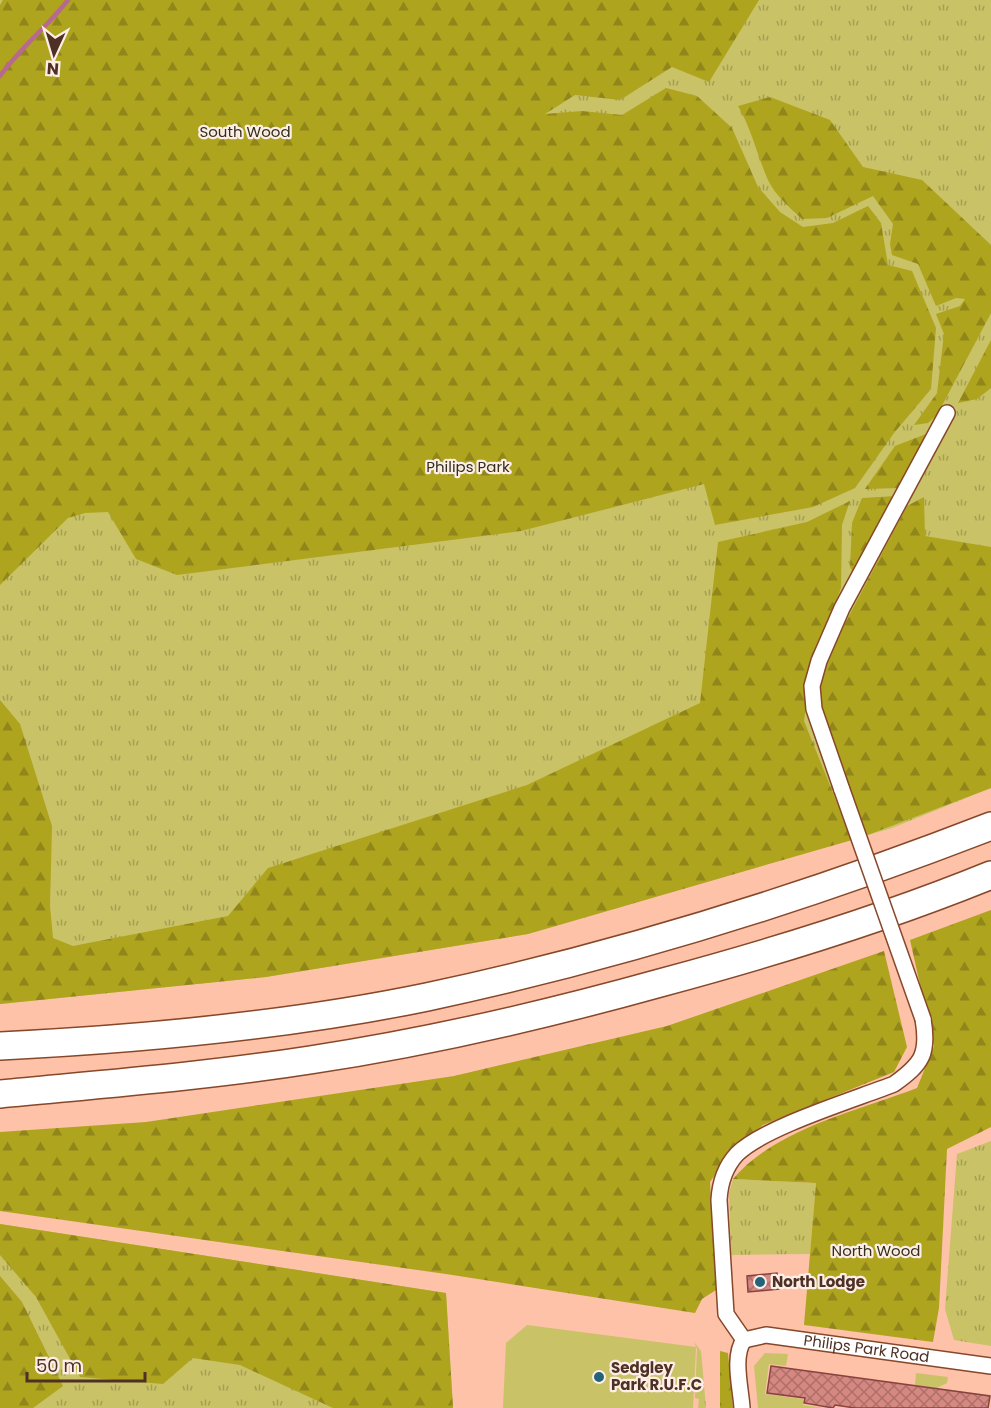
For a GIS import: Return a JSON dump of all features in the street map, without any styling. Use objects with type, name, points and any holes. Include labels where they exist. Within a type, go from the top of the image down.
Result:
[{"type":"highway","points":[[0,1047],[90,1042],[186,1032],[319,1016],[426,997],[565,964],[695,927],[817,889],[991,826]]},
{"type":"highway","points":[[0,1094],[183,1077],[311,1060],[434,1039],[586,1004],[761,956],[932,899],[991,875]]},
{"type":"street","points":[[742,1408],[738,1357],[744,1340],[726,1314],[719,1200],[721,1182],[728,1167],[739,1153],[772,1132],[894,1084],[910,1072],[923,1056],[926,1040],[923,1019],[814,709],[812,686],[842,608],[947,414]]},
{"type":"street","name":"Philips Park Road","points":[[744,1340],[766,1335],[991,1366]]},
{"type":"green space","name":"Philips Park","points":[[0,0],[991,0],[991,788],[892,828],[528,934],[266,977],[0,1004]]},
{"type":"green space","name":"South Wood","points":[[3,0],[759,0],[709,82],[672,67],[620,100],[575,95],[545,114],[582,111],[622,115],[666,88],[697,96],[732,128],[758,187],[780,212],[803,227],[833,223],[868,206],[881,223],[888,265],[912,271],[936,328],[931,389],[894,433],[855,488],[813,507],[715,525],[704,484],[521,531],[177,575],[136,559],[108,512],[85,513],[68,518],[0,585],[0,5]]},
{"type":"green space","points":[[770,97],[830,120],[863,167],[922,180],[991,245],[991,313],[937,415],[928,423],[914,425],[937,393],[944,334],[936,314],[960,306],[965,299],[956,298],[936,306],[918,264],[892,255],[890,244],[893,224],[873,196],[827,218],[802,219],[783,201],[768,180],[738,106]]},
{"type":"green space","points":[[991,340],[991,388],[977,399],[958,403]]},
{"type":"green space","points":[[926,434],[899,488],[865,489],[895,446]]},
{"type":"green space","points":[[896,496],[853,572],[850,567],[852,523],[862,498]]},
{"type":"green space","points":[[924,497],[925,536],[991,547],[991,788],[865,836],[824,714],[819,691],[822,667],[907,506]]},
{"type":"green space","points":[[850,501],[842,525],[841,588],[811,667],[804,721],[852,840],[528,934],[266,977],[0,1004],[0,700],[20,724],[52,826],[50,906],[53,938],[73,946],[228,916],[268,868],[527,785],[700,703],[718,542],[807,522]]},
{"type":"green space","name":"North Wood","points":[[991,910],[991,1127],[947,1149],[939,1308],[933,1342],[804,1325],[816,1183],[733,1179],[771,1147],[794,1134],[818,1123],[917,1088],[934,1046],[910,940]]},
{"type":"green space","points":[[884,951],[907,1047],[894,1072],[763,1125],[731,1152],[710,1182],[716,1290],[702,1299],[695,1313],[446,1274],[0,1211],[0,1132],[146,1122],[454,1076],[667,1026]]},
{"type":"green space","points":[[991,1141],[991,1346],[954,1340],[945,1309],[957,1154]]},
{"type":"green space","points":[[733,1179],[816,1183],[810,1254],[731,1255],[729,1193]]},
{"type":"green space","points":[[0,1224],[446,1293],[453,1408],[0,1408]]},
{"type":"green space","points":[[0,1224],[446,1293],[453,1408],[333,1408],[240,1365],[193,1358],[163,1384],[80,1377],[36,1297],[0,1255]]},
{"type":"green space","points":[[0,1276],[22,1302],[63,1386],[33,1408],[0,1408]]},
{"type":"green space","name":"Sedgley Park R.U.F.C","points":[[527,1325],[696,1347],[693,1408],[503,1408],[506,1343]]},
{"type":"green space","points":[[694,1342],[701,1351],[706,1408],[698,1408],[699,1399],[695,1398],[697,1349]]},
{"type":"green space","points":[[720,1351],[728,1353],[733,1408],[720,1408]]},
{"type":"green space","points":[[765,1353],[788,1354],[786,1366],[769,1364],[765,1394],[803,1399],[803,1405],[824,1408],[758,1408],[754,1366]]},
{"type":"green space","points":[[916,1373],[948,1377],[947,1383],[937,1388],[915,1385]]},
{"type":"building","name":"North Lodge","points":[[777,1273],[779,1289],[748,1292],[747,1276]]},
{"type":"building","points":[[771,1366],[990,1396],[988,1408],[855,1408],[835,1405],[833,1408],[804,1403],[805,1398],[767,1393]]},
{"type":"waterway","points":[[0,76],[68,0]]},
{"type":"place","name":"North Lodge","points":[[760,1282]]},
{"type":"place","name":"Sedgley Park R.U.F.C","points":[[599,1377]]}]
